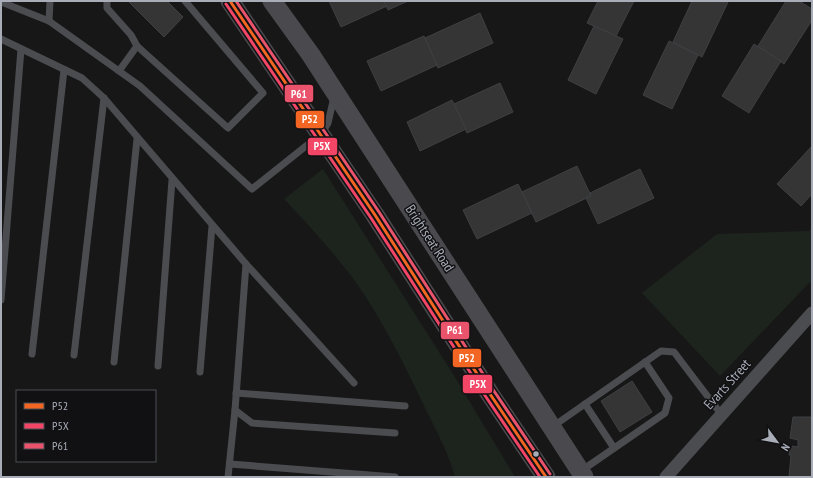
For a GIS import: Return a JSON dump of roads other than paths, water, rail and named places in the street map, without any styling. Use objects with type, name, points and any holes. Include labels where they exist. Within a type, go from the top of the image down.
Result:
[{"type":"street","points":[[230,1],[375,215],[490,394],[546,477]]},
{"type":"street","name":"Brightseat Road","points":[[272,1],[334,91],[582,474]]},
{"type":"street","name":"Evarts Street","points":[[666,477],[812,313]]},
{"type":"lane","points":[[49,21],[50,1]]},
{"type":"lane","points":[[107,1],[107,8],[131,35],[137,46],[228,128],[264,94],[185,1]]},
{"type":"lane","points":[[1,2],[13,3],[49,21],[140,86],[252,189],[321,134],[328,124],[334,91]]},
{"type":"lane","points":[[1,39],[82,78],[104,98],[212,226],[354,383]]},
{"type":"lane","points":[[119,71],[137,46]]},
{"type":"lane","points":[[1,300],[21,49]]},
{"type":"lane","points":[[32,354],[64,70]]},
{"type":"lane","points":[[74,355],[104,98]]},
{"type":"lane","points":[[114,362],[138,138]]},
{"type":"lane","points":[[158,366],[172,180]]},
{"type":"lane","points":[[200,372],[212,226]]},
{"type":"lane","points":[[228,477],[235,410],[246,264]]},
{"type":"lane","points":[[552,427],[661,351],[674,352],[721,414]]},
{"type":"lane","points":[[582,474],[614,448],[665,413],[669,398],[645,362]]},
{"type":"lane","points":[[236,393],[406,406]]},
{"type":"lane","points":[[585,404],[614,448]]},
{"type":"lane","points":[[235,410],[252,423],[395,433]]},
{"type":"lane","points":[[230,464],[396,477]]}]
